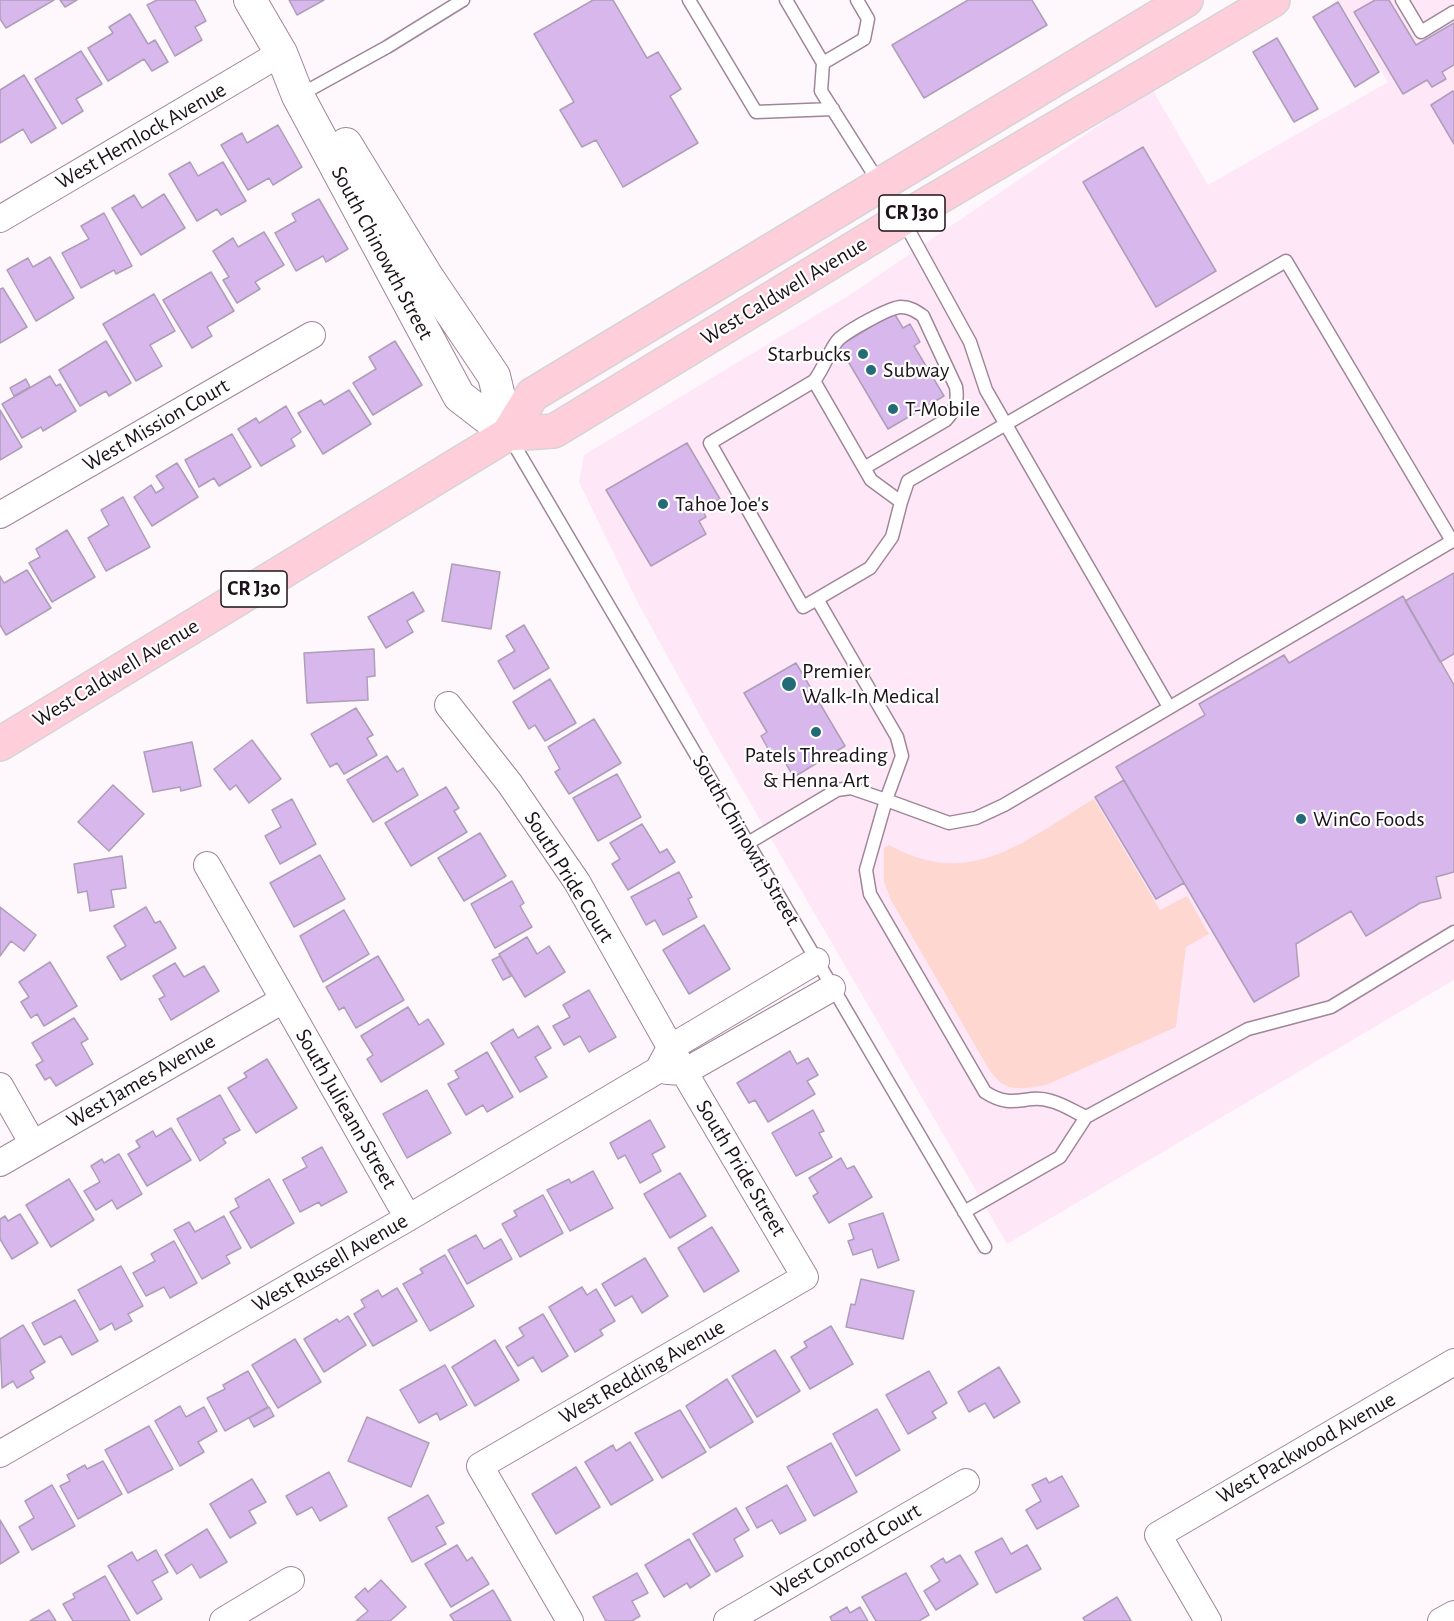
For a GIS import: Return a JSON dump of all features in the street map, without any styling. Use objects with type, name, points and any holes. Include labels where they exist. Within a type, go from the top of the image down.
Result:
[{"type":"main road","name":"West Caldwell Avenue","points":[[0,744],[508,434],[532,395],[1186,0]]},
{"type":"main road","name":"West Caldwell Avenue","points":[[508,434],[554,431],[902,219],[1273,0]]},
{"type":"main road","points":[[902,219],[900,207],[903,200],[917,186],[1106,71],[1142,26]]},
{"type":"street","name":"South Chinowth Street","points":[[250,0],[305,93],[459,396],[508,434]]},
{"type":"street","name":"West Hemlock Avenue","points":[[0,219],[281,53]]},
{"type":"street","name":"West Mission Court","points":[[0,515],[312,336]]},
{"type":"street","name":"South Pride Court","points":[[448,705],[510,784],[577,882],[672,1062]]},
{"type":"street","name":"South Julieann Street","points":[[207,865],[408,1218]]},
{"type":"street","name":"West Russell Avenue","points":[[0,1454],[672,1062],[816,962]]},
{"type":"street","name":"West Russell Avenue","points":[[672,1062],[832,988]]},
{"type":"street","name":"West James Avenue","points":[[0,1163],[283,1000]]},
{"type":"street","name":"South Pride Street","points":[[672,1062],[805,1277]]},
{"type":"street","points":[[0,1086],[33,1144]]},
{"type":"street","name":"West Redding Avenue","points":[[570,1621],[480,1466],[805,1277]]},
{"type":"street","name":"West Packwood Avenue","points":[[1208,1621],[1158,1535],[1454,1362]]},
{"type":"street","name":"West Concord Court","points":[[727,1621],[966,1482]]},
{"type":"street","points":[[223,1621],[291,1580]]},
{"type":"lane","points":[[305,93],[463,0]]},
{"type":"lane","points":[[689,0],[756,112],[833,109]]},
{"type":"lane","points":[[786,0],[823,63],[821,91],[880,184]]},
{"type":"lane","points":[[823,63],[864,39],[868,19],[857,0]]},
{"type":"lane","points":[[1402,0],[1421,32],[1454,12]]},
{"type":"lane","points":[[902,219],[970,342],[986,390],[1005,425],[1169,707]]},
{"type":"lane","points":[[748,843],[837,790],[851,788],[949,823],[976,818],[1004,805],[1453,541],[1286,261],[908,481],[892,537],[870,568],[803,607],[710,443],[814,381],[824,368],[838,340],[900,307],[914,309],[923,316],[956,387],[958,399],[954,410],[946,420],[864,468]]},
{"type":"lane","points":[[814,381],[871,480],[901,502]]},
{"type":"lane","name":"South Chinowth Street","points":[[508,434],[984,1247]]},
{"type":"lane","points":[[817,599],[897,737],[902,756],[886,800],[866,870],[870,894],[985,1092],[998,1100],[1016,1102],[1049,1100],[1086,1117]]},
{"type":"lane","points":[[964,1212],[1060,1156],[1086,1117],[1248,1029],[1331,1006],[1454,933]]},
{"type":"shaded area","points":[[1338,0],[1454,0],[1454,980],[1007,1244],[709,732],[637,601],[579,482],[584,455],[851,294],[1152,89],[1208,185],[1388,82]]},
{"type":"shaded area","points":[[1094,799],[1160,910],[1187,896],[1209,934],[1186,947],[1176,1027],[1046,1085],[1012,1088],[999,1081],[987,1066],[891,900],[884,882],[884,848],[889,845],[919,858],[946,863],[972,861],[996,855],[1020,844]]},
{"type":"building","points":[[0,0],[54,0],[6,28],[0,19]]},
{"type":"building","points":[[60,0],[77,0],[65,7]]},
{"type":"building","points":[[157,0],[195,0],[206,21],[195,27],[202,40],[175,56],[147,5]]},
{"type":"building","points":[[289,0],[324,0],[297,15]]},
{"type":"building","points":[[593,0],[613,0],[647,58],[658,52],[681,89],[670,96],[698,143],[623,187],[596,140],[582,147],[560,110],[574,102],[534,34]]},
{"type":"building","points":[[968,0],[1032,0],[1047,25],[924,98],[892,45]]},
{"type":"building","points":[[1375,0],[1389,0],[1416,45],[1454,23],[1454,65],[1442,72],[1446,79],[1432,87],[1427,80],[1403,94],[1354,12]]},
{"type":"building","points":[[1338,2],[1379,72],[1355,87],[1313,17]]},
{"type":"building","points":[[130,14],[148,44],[155,40],[168,62],[152,71],[144,59],[108,81],[88,48],[113,33],[109,27]]},
{"type":"building","points":[[1277,38],[1318,109],[1294,122],[1253,52]]},
{"type":"building","points":[[81,51],[102,84],[76,99],[83,111],[62,124],[35,79]]},
{"type":"building","points":[[24,75],[56,128],[31,143],[23,129],[0,143],[0,90]]},
{"type":"building","points":[[1454,92],[1454,144],[1431,105]]},
{"type":"building","points":[[278,125],[302,167],[273,185],[269,178],[248,190],[221,145],[242,133],[247,143]]},
{"type":"building","points":[[1143,147],[1216,271],[1156,307],[1083,182]]},
{"type":"building","points":[[190,162],[198,176],[223,162],[246,201],[221,215],[217,209],[197,221],[169,174]]},
{"type":"building","points":[[164,194],[185,228],[141,255],[112,208],[134,195],[142,208]]},
{"type":"building","points":[[319,199],[348,249],[326,262],[323,256],[296,271],[275,233],[296,221],[292,214]]},
{"type":"building","points":[[104,213],[132,266],[116,274],[114,270],[81,288],[62,253],[89,239],[81,226]]},
{"type":"building","points":[[264,232],[284,265],[255,282],[260,289],[237,303],[223,280],[229,277],[213,251],[233,238],[238,247]]},
{"type":"building","points":[[50,257],[74,298],[36,321],[7,270],[28,258],[33,267]]},
{"type":"building","points":[[211,272],[234,311],[207,327],[212,336],[192,348],[163,300]]},
{"type":"building","points":[[3,288],[27,327],[0,343],[0,289]]},
{"type":"building","points":[[154,294],[175,331],[150,345],[162,366],[136,381],[103,324]]},
{"type":"building","points":[[894,313],[903,328],[910,324],[920,342],[914,346],[944,396],[888,429],[839,346]]},
{"type":"building","points":[[106,341],[131,383],[109,396],[106,391],[80,406],[59,370]]},
{"type":"building","points":[[395,341],[422,385],[373,415],[353,383],[376,369],[369,357]]},
{"type":"building","points":[[50,376],[56,386],[60,384],[76,411],[43,431],[41,427],[22,438],[2,404]]},
{"type":"building","points":[[26,379],[30,387],[14,396],[10,388]]},
{"type":"building","points":[[349,390],[371,424],[323,454],[298,413],[321,400],[324,405]]},
{"type":"building","points":[[286,406],[301,432],[291,439],[295,446],[261,466],[238,429],[256,418],[259,423]]},
{"type":"building","points":[[0,410],[22,447],[0,460]]},
{"type":"building","points":[[232,434],[251,467],[219,486],[214,478],[199,487],[185,460]]},
{"type":"building","name":"Tahoe Joe's","points":[[687,443],[720,499],[702,509],[706,517],[699,521],[706,534],[651,566],[606,490]]},
{"type":"building","points":[[177,463],[198,497],[152,526],[134,497],[151,485],[156,493],[164,488],[156,476]]},
{"type":"building","points":[[123,497],[150,547],[106,571],[88,538],[109,525],[101,510]]},
{"type":"building","points":[[67,530],[95,577],[52,602],[29,563],[40,557],[36,549]]},
{"type":"building","points":[[452,564],[500,572],[491,629],[442,621]]},
{"type":"building","points":[[27,570],[51,608],[6,635],[0,625],[0,576],[4,583]]},
{"type":"building","points":[[1454,573],[1454,654],[1440,662],[1405,601]]},
{"type":"building","points":[[413,592],[424,611],[407,621],[413,632],[386,648],[368,617]]},
{"type":"building","name":"WinCo Foods","points":[[1403,596],[1454,685],[1454,872],[1436,877],[1441,898],[1420,903],[1366,936],[1351,911],[1296,944],[1299,976],[1254,1002],[1116,767],[1205,715],[1199,704],[1284,655],[1289,663]]},
{"type":"building","points":[[524,625],[549,668],[514,689],[498,661],[515,651],[506,636]]},
{"type":"building","points":[[374,649],[375,676],[367,677],[368,700],[307,703],[304,653]]},
{"type":"building","points":[[796,663],[845,746],[794,777],[778,751],[771,754],[761,736],[767,732],[744,693]]},
{"type":"building","points":[[550,679],[576,723],[545,741],[535,725],[529,729],[513,702]]},
{"type":"building","points":[[356,708],[373,735],[367,738],[377,755],[344,774],[337,763],[330,767],[311,734]]},
{"type":"building","points":[[594,719],[621,763],[569,794],[555,772],[560,769],[548,747]]},
{"type":"building","points":[[252,740],[281,779],[249,803],[236,785],[230,790],[214,769]]},
{"type":"building","points":[[192,742],[201,786],[181,791],[180,787],[153,792],[144,752]]},
{"type":"building","points":[[387,756],[397,772],[403,768],[418,795],[373,822],[347,780]]},
{"type":"building","points":[[617,774],[641,817],[598,841],[573,798]]},
{"type":"building","points":[[1124,780],[1184,883],[1156,899],[1095,797]]},
{"type":"building","points":[[113,785],[144,814],[109,851],[78,822]]},
{"type":"building","points":[[446,787],[459,808],[454,811],[467,832],[411,866],[385,823]]},
{"type":"building","points":[[292,799],[316,844],[280,864],[265,836],[281,827],[272,810]]},
{"type":"building","points":[[642,824],[660,853],[667,849],[675,862],[628,890],[612,864],[620,859],[610,843]]},
{"type":"building","points":[[480,833],[506,876],[464,901],[438,858]]},
{"type":"building","points":[[320,855],[345,899],[294,927],[270,883]]},
{"type":"building","points":[[122,856],[126,888],[111,890],[114,907],[90,911],[87,891],[78,893],[74,864]]},
{"type":"building","points":[[679,872],[692,897],[688,899],[697,917],[663,935],[655,920],[646,925],[631,897]]},
{"type":"building","points":[[512,881],[524,903],[520,906],[532,927],[495,948],[471,904]]},
{"type":"building","points":[[0,907],[36,935],[24,951],[11,941],[0,956]]},
{"type":"building","points":[[146,907],[155,923],[160,921],[176,948],[121,980],[107,957],[126,946],[114,926]]},
{"type":"building","points":[[344,910],[369,954],[323,982],[300,936]]},
{"type":"building","points":[[704,925],[730,969],[689,994],[663,950]]},
{"type":"building","points":[[527,937],[537,954],[549,946],[565,972],[525,997],[499,954]]},
{"type":"building","points":[[378,956],[404,1000],[356,1028],[344,1007],[339,1010],[326,987]]},
{"type":"building","points":[[500,956],[511,976],[503,980],[492,960]]},
{"type":"building","points":[[50,962],[77,1006],[44,1026],[37,1014],[31,1018],[21,1002],[29,997],[19,982]]},
{"type":"building","points":[[175,963],[184,977],[204,966],[219,991],[171,1020],[159,999],[165,996],[153,976]]},
{"type":"building","points":[[589,990],[616,1037],[589,1052],[580,1036],[564,1045],[553,1026],[570,1017],[563,1005]]},
{"type":"building","points":[[408,1007],[419,1025],[428,1019],[444,1044],[381,1082],[367,1059],[373,1055],[361,1036]]},
{"type":"building","points":[[74,1018],[88,1039],[81,1043],[93,1064],[56,1086],[50,1077],[45,1080],[36,1065],[43,1061],[32,1043]]},
{"type":"building","points":[[538,1026],[551,1048],[535,1057],[547,1077],[520,1092],[491,1043],[513,1029],[518,1038]]},
{"type":"building","points":[[790,1051],[797,1064],[808,1058],[818,1075],[807,1081],[815,1094],[768,1122],[755,1100],[749,1103],[737,1083]]},
{"type":"building","points":[[487,1052],[513,1097],[487,1112],[483,1105],[466,1115],[448,1084],[459,1078],[455,1071]]},
{"type":"building","points":[[267,1059],[297,1108],[256,1133],[228,1088],[247,1077],[244,1073]]},
{"type":"building","points":[[427,1090],[451,1133],[407,1158],[383,1114]]},
{"type":"building","points":[[220,1095],[240,1130],[223,1139],[226,1143],[200,1161],[177,1119]]},
{"type":"building","points":[[813,1110],[824,1131],[819,1133],[832,1157],[796,1176],[772,1133]]},
{"type":"building","points":[[650,1120],[665,1147],[652,1154],[661,1171],[640,1183],[625,1155],[618,1159],[610,1143]]},
{"type":"building","points":[[171,1128],[191,1160],[147,1186],[128,1154],[140,1147],[136,1141],[153,1131],[156,1137]]},
{"type":"building","points":[[322,1147],[347,1192],[321,1206],[319,1202],[300,1212],[283,1180],[307,1167],[302,1158]]},
{"type":"building","points":[[119,1154],[142,1194],[117,1209],[112,1200],[96,1210],[84,1191],[100,1182],[91,1166],[102,1159],[104,1163]]},
{"type":"building","points":[[841,1158],[847,1169],[854,1166],[872,1197],[829,1223],[813,1196],[818,1193],[809,1178]]},
{"type":"building","points":[[593,1171],[613,1208],[570,1231],[547,1190],[569,1179],[571,1183]]},
{"type":"building","points":[[680,1173],[706,1216],[670,1238],[644,1194]]},
{"type":"building","points":[[69,1179],[94,1220],[51,1247],[26,1205]]},
{"type":"building","points":[[269,1179],[294,1223],[251,1248],[230,1212],[239,1207],[235,1199]]},
{"type":"building","points":[[543,1195],[563,1233],[520,1257],[502,1224],[517,1216],[514,1211]]},
{"type":"building","points":[[883,1213],[899,1260],[878,1268],[872,1249],[853,1255],[848,1241],[854,1239],[849,1224]]},
{"type":"building","points":[[20,1214],[38,1243],[12,1259],[0,1239],[0,1219],[5,1216],[8,1221]]},
{"type":"building","points":[[224,1216],[241,1248],[226,1256],[230,1263],[202,1279],[174,1230],[189,1222],[195,1232]]},
{"type":"building","points":[[712,1227],[739,1271],[704,1292],[678,1248]]},
{"type":"building","points":[[476,1235],[484,1249],[501,1239],[512,1259],[467,1284],[448,1250]]},
{"type":"building","points":[[174,1241],[197,1283],[170,1298],[164,1287],[146,1296],[133,1273],[155,1261],[151,1254]]},
{"type":"building","points":[[445,1255],[474,1306],[430,1331],[403,1284],[423,1273],[420,1269]]},
{"type":"building","points":[[645,1258],[668,1296],[642,1313],[632,1296],[615,1306],[602,1284]]},
{"type":"building","points":[[121,1266],[143,1306],[128,1314],[132,1321],[115,1330],[112,1323],[100,1330],[78,1290]]},
{"type":"building","points":[[861,1279],[914,1291],[903,1339],[846,1327],[851,1304],[855,1305]]},
{"type":"building","points":[[582,1287],[587,1295],[596,1289],[615,1321],[600,1330],[603,1335],[575,1352],[549,1307]]},
{"type":"building","points":[[397,1288],[417,1321],[373,1346],[354,1314],[365,1307],[361,1300],[378,1290],[382,1297]]},
{"type":"building","points":[[75,1300],[98,1341],[72,1355],[61,1336],[44,1345],[32,1323]]},
{"type":"building","points":[[543,1314],[568,1356],[542,1372],[533,1357],[518,1366],[506,1347],[524,1336],[519,1328]]},
{"type":"building","points":[[348,1316],[366,1345],[324,1372],[304,1339],[337,1319],[339,1322]]},
{"type":"building","points":[[23,1325],[45,1362],[30,1371],[34,1378],[17,1388],[13,1381],[2,1388],[0,1339]]},
{"type":"building","points":[[831,1326],[853,1364],[810,1389],[791,1357],[807,1347],[804,1342]]},
{"type":"building","points":[[295,1339],[321,1382],[278,1408],[252,1365]]},
{"type":"building","points":[[495,1340],[519,1380],[475,1406],[452,1367]]},
{"type":"building","points":[[775,1350],[800,1391],[757,1417],[732,1376]]},
{"type":"building","points":[[445,1365],[467,1405],[440,1420],[437,1413],[419,1423],[400,1390]]},
{"type":"building","points":[[999,1367],[1020,1402],[994,1418],[985,1403],[969,1412],[958,1392]]},
{"type":"building","points":[[248,1371],[268,1407],[225,1431],[207,1398],[225,1389],[223,1385]]},
{"type":"building","points":[[929,1371],[947,1403],[932,1412],[936,1418],[908,1434],[886,1395]]},
{"type":"building","points":[[727,1379],[753,1422],[710,1448],[686,1406]]},
{"type":"building","points":[[180,1406],[186,1417],[204,1407],[217,1431],[198,1442],[204,1452],[180,1466],[155,1421]]},
{"type":"building","points":[[269,1407],[274,1416],[254,1427],[249,1418]]},
{"type":"building","points":[[877,1409],[900,1450],[856,1476],[833,1434]]},
{"type":"building","points":[[680,1410],[706,1452],[662,1478],[635,1433]]},
{"type":"building","points":[[367,1417],[429,1443],[411,1487],[348,1461]]},
{"type":"building","points":[[149,1426],[173,1469],[128,1493],[105,1450]]},
{"type":"building","points":[[630,1442],[653,1480],[611,1505],[585,1462],[613,1445],[616,1451]]},
{"type":"building","points":[[831,1443],[857,1492],[814,1516],[787,1467]]},
{"type":"building","points":[[103,1461],[122,1494],[78,1519],[60,1486],[70,1481],[67,1475],[85,1465],[87,1469]]},
{"type":"building","points":[[576,1467],[600,1507],[556,1534],[532,1494]]},
{"type":"building","points":[[329,1472],[347,1506],[320,1521],[312,1507],[297,1515],[286,1496]]},
{"type":"building","points":[[1062,1476],[1079,1506],[1037,1529],[1026,1510],[1041,1501],[1032,1485],[1046,1478],[1049,1483]]},
{"type":"building","points":[[252,1479],[266,1502],[249,1511],[256,1523],[230,1538],[210,1504]]},
{"type":"building","points":[[52,1485],[75,1526],[32,1550],[19,1527],[34,1518],[25,1501]]},
{"type":"building","points":[[787,1485],[806,1520],[780,1534],[772,1520],[757,1528],[746,1508]]},
{"type":"building","points":[[428,1495],[444,1523],[436,1527],[446,1544],[412,1562],[388,1518]]},
{"type":"building","points":[[736,1508],[749,1530],[734,1539],[743,1556],[716,1572],[693,1534]]},
{"type":"building","points":[[0,1520],[19,1552],[0,1564]]},
{"type":"building","points":[[207,1529],[227,1562],[200,1578],[192,1564],[177,1574],[165,1555]]},
{"type":"building","points":[[1002,1538],[1011,1554],[1027,1545],[1041,1569],[996,1593],[975,1552]]},
{"type":"building","points":[[689,1539],[710,1575],[690,1588],[687,1583],[664,1597],[645,1565]]},
{"type":"building","points":[[457,1545],[467,1561],[472,1557],[489,1584],[451,1607],[425,1564]]},
{"type":"building","points":[[156,1550],[168,1572],[152,1581],[162,1599],[137,1614],[108,1566],[132,1552],[137,1561]]},
{"type":"building","points":[[960,1555],[978,1584],[936,1610],[924,1591],[940,1581],[931,1566],[943,1558],[946,1563]]},
{"type":"building","points":[[637,1573],[648,1593],[632,1601],[640,1616],[632,1621],[606,1621],[593,1597]]},
{"type":"building","points":[[906,1573],[929,1615],[919,1621],[876,1621],[862,1597]]},
{"type":"building","points":[[105,1576],[130,1621],[73,1621],[63,1604],[75,1598],[73,1594]]},
{"type":"building","points":[[381,1580],[406,1607],[390,1621],[356,1621],[368,1611],[355,1597],[365,1588],[368,1592]]},
{"type":"building","points":[[493,1590],[511,1621],[454,1621],[450,1615]]},
{"type":"building","points":[[1117,1597],[1131,1621],[1085,1621],[1083,1618]]},
{"type":"building","points":[[847,1607],[850,1613],[860,1607],[868,1621],[832,1621],[830,1617]]},
{"type":"building","points":[[49,1610],[56,1621],[30,1621]]},
{"type":"place","name":"Starbucks","points":[[863,354]]},
{"type":"place","name":"Subway","points":[[871,370]]},
{"type":"place","name":"T-Mobile","points":[[893,409]]},
{"type":"place","name":"Tahoe Joe's","points":[[663,504]]},
{"type":"place","name":"Premier Walk-In Medical","points":[[789,684]]},
{"type":"place","name":"Patels Threading & Henna Art","points":[[816,732]]},
{"type":"place","name":"WinCo Foods","points":[[1301,819]]}]
